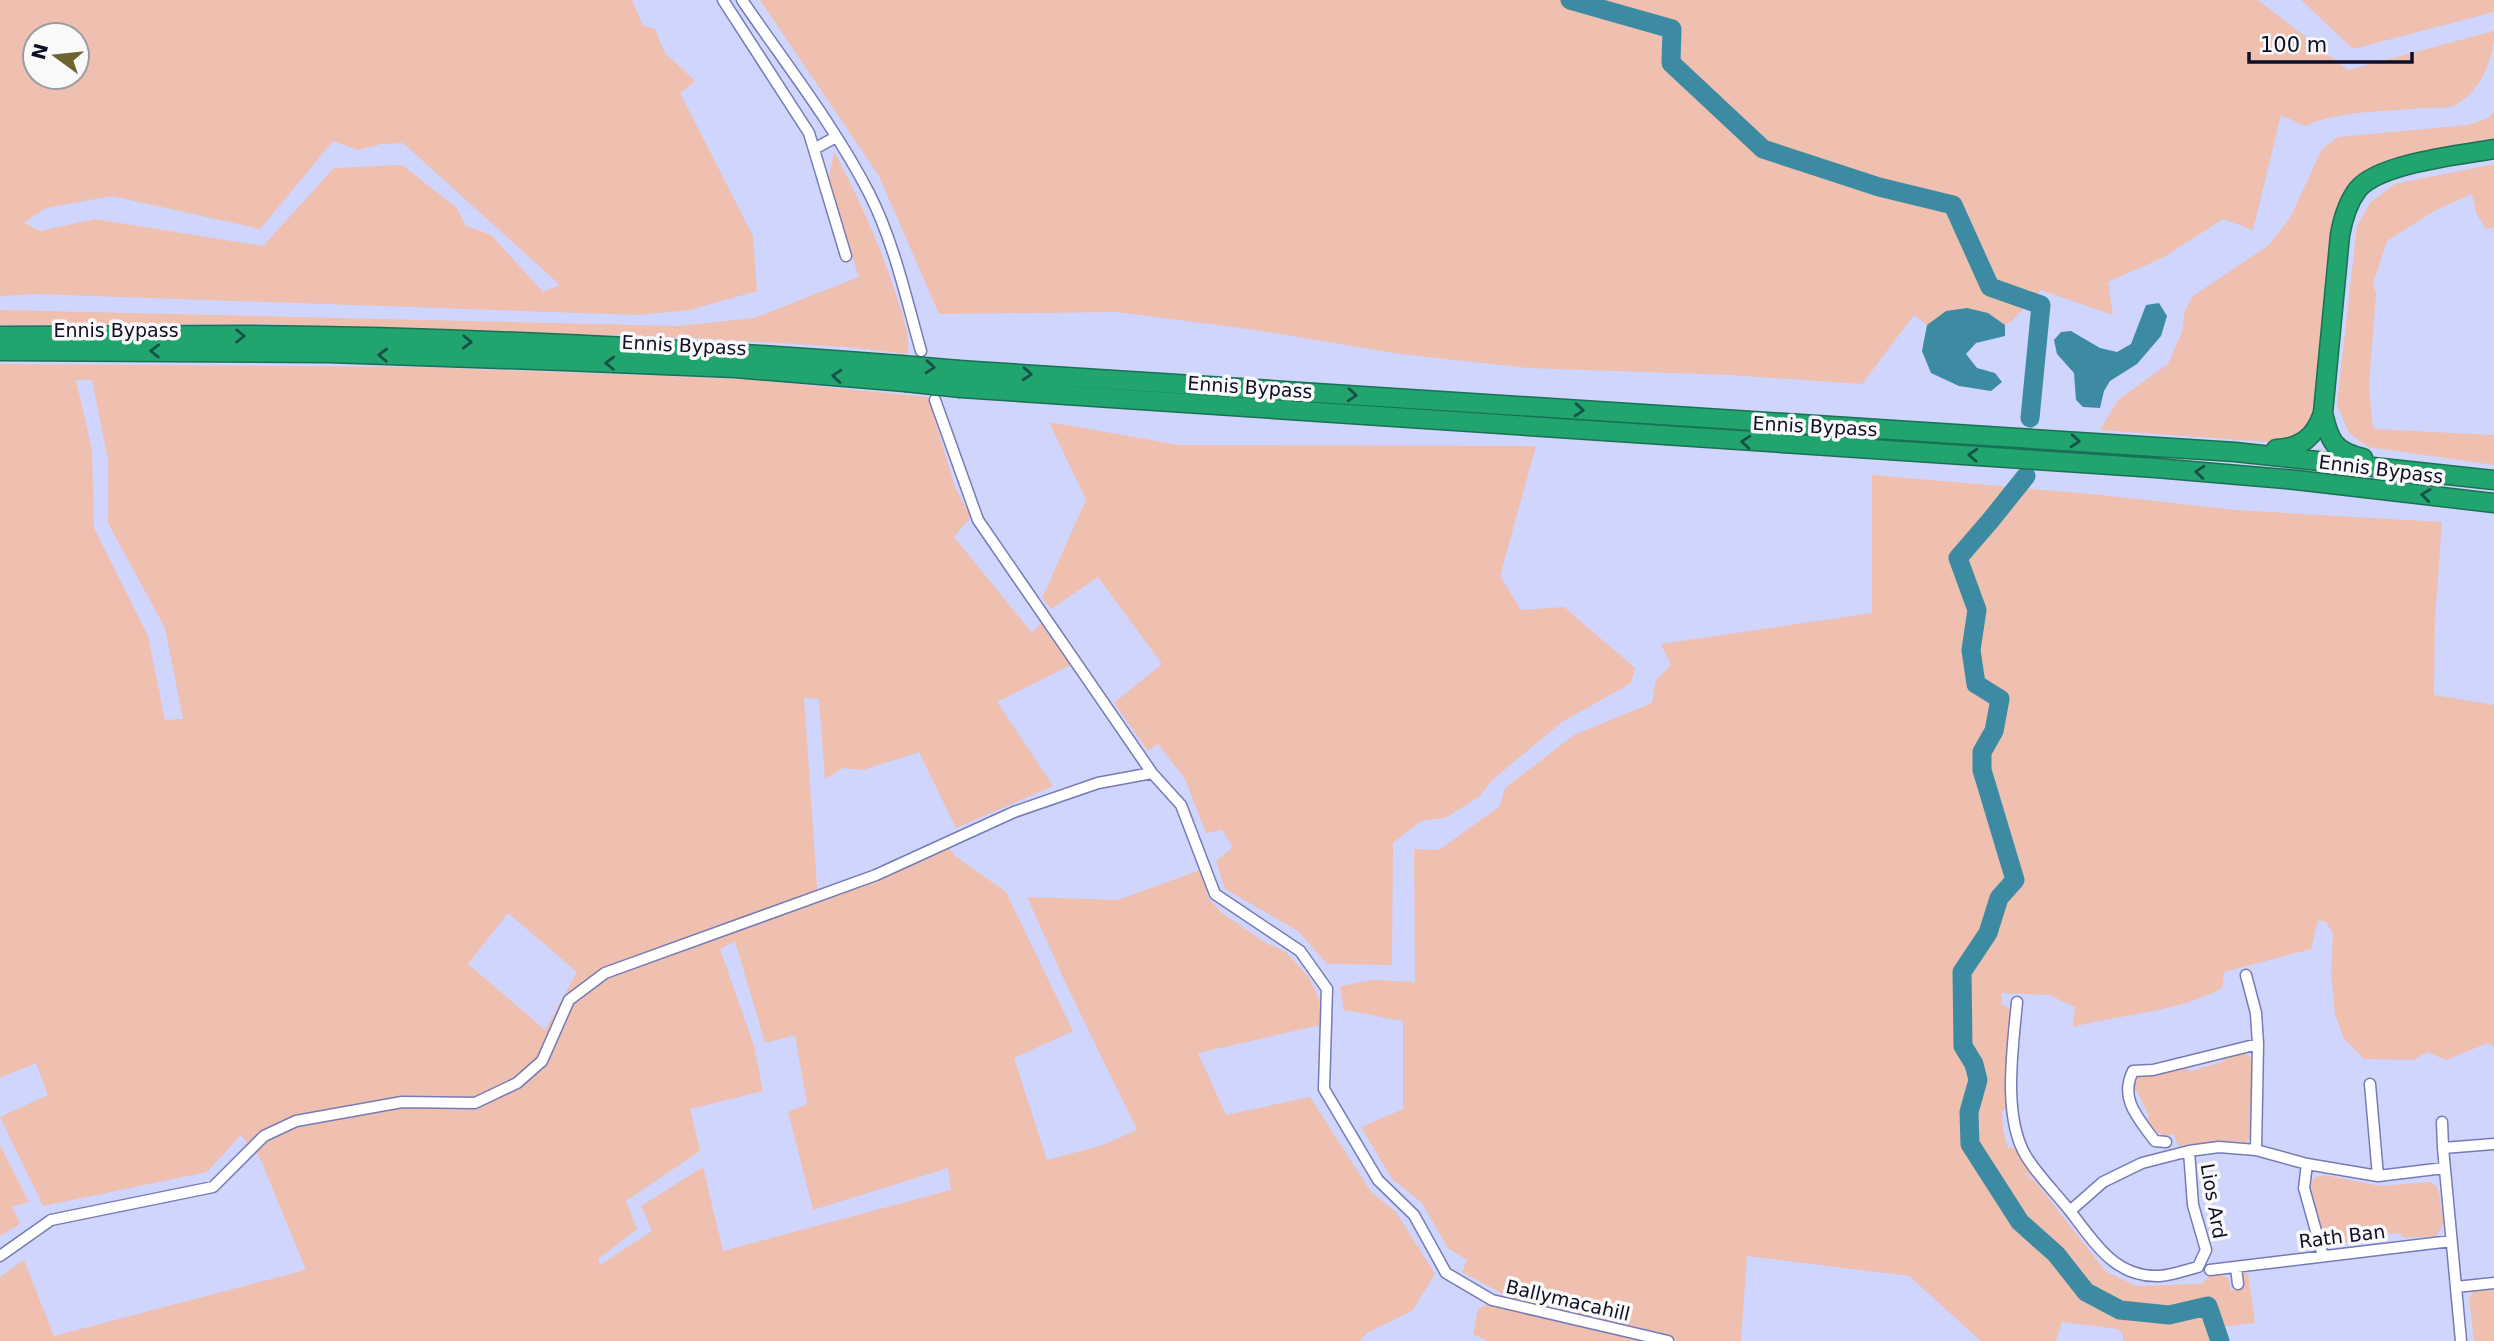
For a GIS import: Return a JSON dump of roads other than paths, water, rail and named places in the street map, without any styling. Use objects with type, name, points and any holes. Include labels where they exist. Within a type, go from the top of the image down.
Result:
[{"type":"highway","points":[[2235,452],[2298,446],[2308,440],[2319,424],[2323,413],[2340,234],[2343,217],[2358,189],[2381,173],[2494,149]]},
{"type":"highway","name":"Ennis Bypass","points":[[0,336],[245,335],[729,352],[903,373],[961,388],[2156,468],[2296,480],[2494,503]]},
{"type":"highway","name":"Ennis Bypass","points":[[0,351],[329,354],[903,373],[959,370],[2235,452],[2494,480]]},
{"type":"highway","points":[[2323,413],[2330,438],[2348,455],[2455,474]]},
{"type":"street","points":[[742,0],[835,137],[869,194],[894,254],[921,351]]},
{"type":"street","points":[[727,2],[809,133],[846,256]]},
{"type":"street","points":[[814,149],[835,137]]},
{"type":"street","name":"Ballymacahill","points":[[935,400],[978,520],[1152,773],[1181,805],[1215,894],[1300,951],[1327,989],[1324,1089],[1378,1180],[1414,1215],[1446,1273],[1492,1300],[1668,1341]]},
{"type":"street","points":[[0,1256],[51,1220],[213,1187],[264,1136],[296,1121],[402,1102],[475,1103],[517,1083],[542,1061],[569,1000],[605,973],[876,875],[1014,813],[1098,783],[1152,773]]},
{"type":"street","points":[[2246,975],[2256,1013],[2258,1044],[2256,1150]]},
{"type":"street","name":"Lios Ard","points":[[2017,1002],[2012,1061],[2016,1129],[2026,1155],[2110,1261],[2137,1275],[2162,1276],[2198,1267],[2206,1250],[2193,1205],[2189,1151]]},
{"type":"street","points":[[2166,1142],[2155,1141],[2130,1103],[2126,1084],[2133,1070],[2153,1070],[2258,1044]]},
{"type":"street","points":[[2370,1084],[2378,1176]]},
{"type":"street","points":[[2442,1122],[2444,1168],[2462,1341]]},
{"type":"street","points":[[2443,1148],[2494,1144]]},
{"type":"street","name":"Lios Ard","points":[[2070,1211],[2103,1182],[2142,1163],[2189,1151],[2219,1147],[2256,1150],[2307,1164],[2378,1176],[2444,1168]]},
{"type":"street","points":[[2307,1164],[2304,1188],[2323,1256]]},
{"type":"street","name":"Rath Ban","points":[[2210,1270],[2451,1241]]},
{"type":"street","points":[[2236,1267],[2238,1284]]},
{"type":"street","points":[[2456,1287],[2494,1283]]},
{"type":"water","points":[[2159,303],[2167,316],[2161,336],[2137,364],[2110,381],[2104,391],[2100,408],[2083,407],[2076,400],[2074,373],[2057,354],[2054,340],[2061,332],[2071,331],[2100,348],[2117,352],[2131,344],[2146,305]]},
{"type":"water","points":[[1967,308],[1988,313],[2005,325],[2005,336],[1976,343],[1966,354],[1977,368],[1995,373],[2002,382],[1991,391],[1959,386],[1931,373],[1922,351],[1927,325],[1946,311]]},
{"type":"waterway","points":[[1570,0],[1672,29],[1671,63],[1763,149],[1879,187],[1953,205],[1990,287],[2041,305],[2030,418]]},
{"type":"waterway","points":[[2026,476],[1958,558],[1977,610],[1971,650],[1976,684],[2000,699],[1994,731],[1982,752],[1982,770],[2015,880],[1999,898],[1988,933],[1962,972],[1963,1046],[1974,1064],[1978,1080],[1969,1112],[1970,1144],[2020,1222],[2056,1254],[2086,1292],[2120,1310],[2169,1315],[2208,1306],[2220,1341]]}]
